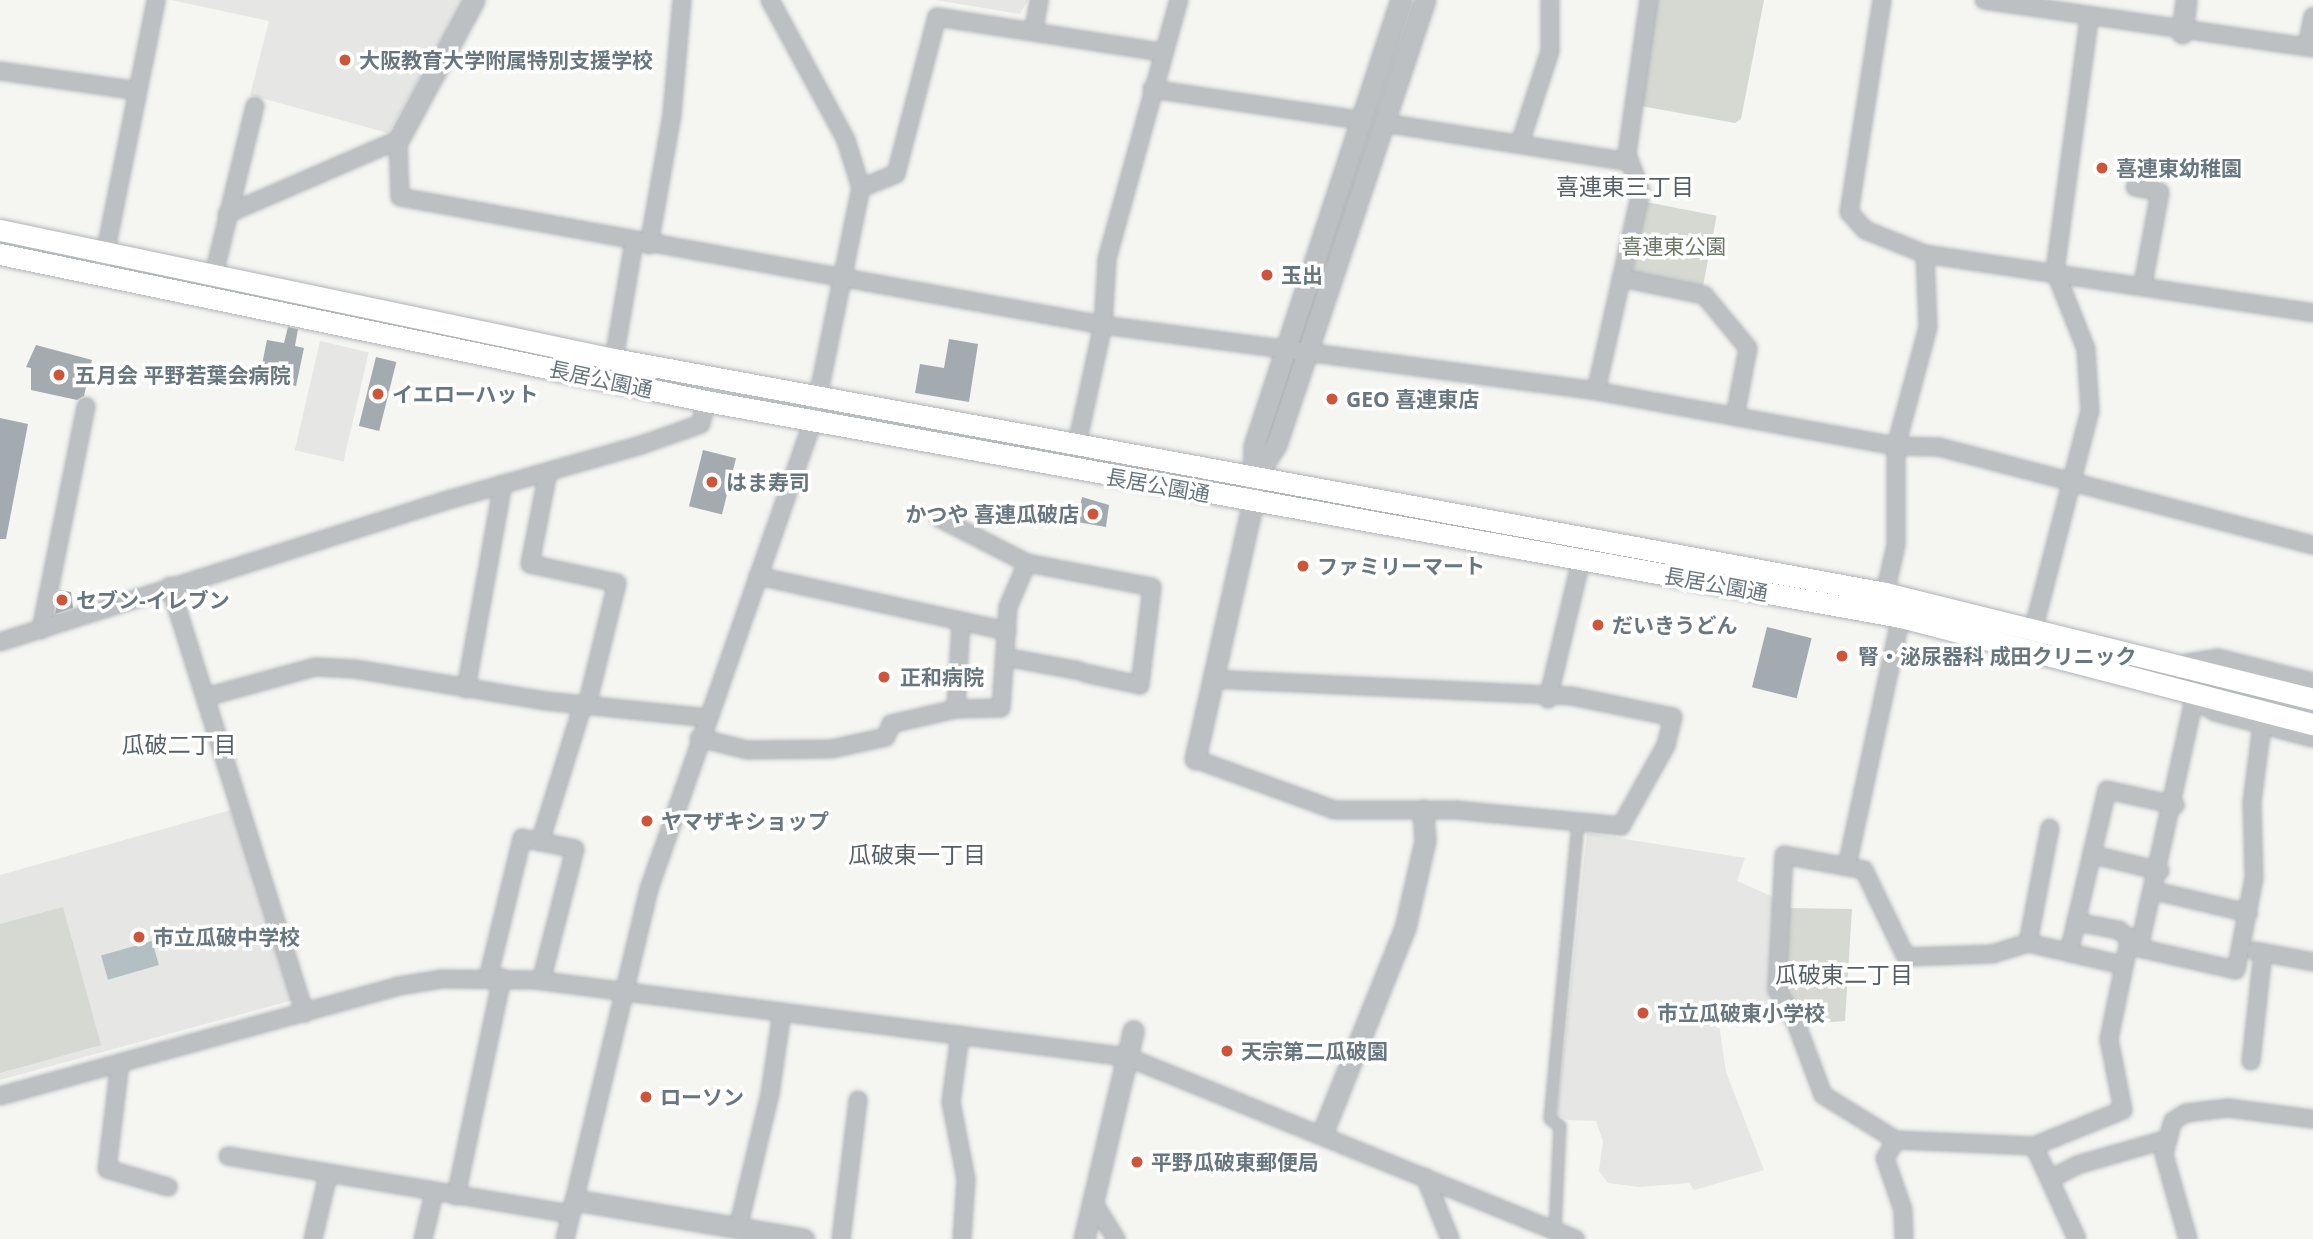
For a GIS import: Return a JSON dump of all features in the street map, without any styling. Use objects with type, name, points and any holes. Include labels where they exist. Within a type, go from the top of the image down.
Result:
[{"type":"main road","name":"長居公園通","points":[[0,230],[614,359],[1077,444],[1257,474],[1885,593],[2034,627],[2313,699]]},
{"type":"main road","name":"長居公園通","points":[[0,254],[706,401],[1901,617],[2313,724]]},
{"type":"street","points":[[101,274],[156,0]]},
{"type":"street","points":[[474,0],[398,140],[400,197],[1103,326],[1596,391],[1896,446],[1939,447],[2313,545]]},
{"type":"street","points":[[614,359],[672,114],[682,0]]},
{"type":"street","points":[[565,1239],[649,889],[699,738],[813,421],[861,188],[846,140],[770,0]]},
{"type":"street","points":[[1034,29],[1039,0]]},
{"type":"street","points":[[1077,444],[1103,326],[1107,259],[1161,52],[1179,0]]},
{"type":"street","points":[[1213,679],[1353,682],[1385,691],[1440,687],[1548,699],[1572,696],[1673,718],[1666,745],[1621,826],[1423,810],[1334,810],[1195,759],[1213,679],[1254,502],[1257,474],[1254,446],[1359,120],[1401,0]]},
{"type":"street","points":[[1257,474],[1276,445],[1424,0]]},
{"type":"street","points":[[1520,143],[1549,51],[1550,0]]},
{"type":"street","points":[[1596,391],[1641,192],[1629,162],[1649,0]]},
{"type":"street","points":[[1882,0],[1849,212],[1865,230],[1925,254],[2143,284],[2313,313]]},
{"type":"street","points":[[1984,0],[2052,6],[2089,18],[2182,33],[2310,48],[2313,17]]},
{"type":"street","points":[[2182,33],[2186,0]]},
{"type":"street","points":[[861,188],[896,174],[937,16],[1034,29],[1161,52]]},
{"type":"street","points":[[2034,627],[2091,411],[2086,349],[2055,271],[2089,18]]},
{"type":"street","points":[[0,71],[138,91]]},
{"type":"street","points":[[1152,89],[1359,120]]},
{"type":"street","points":[[214,274],[255,106]]},
{"type":"street","points":[[1384,123],[1629,162]]},
{"type":"street","points":[[227,214],[398,140]]},
{"type":"street","points":[[2135,187],[2160,192],[2143,284]]},
{"type":"street","points":[[1885,593],[1896,545],[1896,446],[1928,327],[1925,254]]},
{"type":"street","points":[[1621,278],[1704,295],[1748,348],[1735,417]]},
{"type":"street","points":[[0,642],[170,586],[701,424],[706,401]]},
{"type":"street","points":[[41,630],[86,406]]},
{"type":"street","points":[[540,842],[585,705],[617,583],[530,564],[548,472]]},
{"type":"street","points":[[466,689],[503,484]]},
{"type":"street","points":[[939,518],[1027,563],[1152,587],[1140,685],[1005,657]]},
{"type":"street","points":[[1548,699],[1581,560]]},
{"type":"street","points":[[699,738],[747,750],[831,749],[886,737],[891,724],[956,709],[1001,708],[1008,607],[1027,563]]},
{"type":"street","points":[[758,576],[1007,631]]},
{"type":"street","points":[[170,586],[305,1013]]},
{"type":"street","points":[[1847,866],[1901,617]]},
{"type":"street","points":[[956,709],[961,621]]},
{"type":"street","points":[[2179,664],[2218,659],[2313,682]]},
{"type":"street","points":[[206,697],[314,667],[585,705],[708,718]]},
{"type":"street","points":[[2172,687],[2194,700],[2262,725],[2313,738]]},
{"type":"street","points":[[2122,965],[2028,943],[1993,954],[1906,957],[1864,870],[1784,855],[1777,990],[1796,1023],[1823,1095],[1896,1140],[2034,1146],[2123,1110],[2109,1039],[2122,965],[2134,942],[2161,871],[2194,700]]},
{"type":"street","points":[[2076,922],[2134,942],[2236,970],[2248,914],[2256,839],[2252,802],[2262,725]]},
{"type":"street","points":[[2069,952],[2094,855],[2107,790],[2175,805]]},
{"type":"street","points":[[1322,1134],[1405,928],[1425,841],[1423,810]]},
{"type":"street","points":[[1555,1230],[1560,1126],[1549,1119],[1578,821]]},
{"type":"street","points":[[2028,943],[2050,828]]},
{"type":"street","points":[[456,1196],[522,838],[575,849],[541,981]]},
{"type":"street","points":[[2094,855],[2161,871]]},
{"type":"street","points":[[2155,891],[2248,914]]},
{"type":"street","points":[[2242,949],[2313,962]]},
{"type":"street","points":[[2251,1061],[2263,953]]},
{"type":"street","points":[[0,1096],[398,986],[495,978],[541,981],[1127,1057],[1575,1239]]},
{"type":"street","points":[[738,1228],[770,1094],[782,1012]]},
{"type":"street","points":[[1084,1239],[1133,1031]]},
{"type":"street","points":[[960,1035],[951,1102],[966,1179],[962,1239]]},
{"type":"street","points":[[120,1063],[107,1169],[168,1187]]},
{"type":"street","points":[[841,1239],[858,1100]]},
{"type":"street","points":[[2188,1239],[2164,1140],[2174,1121],[2186,1112],[2228,1108],[2313,1119]]},
{"type":"street","points":[[1896,1140],[1885,1158],[1903,1210],[1904,1239]]},
{"type":"street","points":[[2050,1179],[2077,1165],[2164,1140]]},
{"type":"street","points":[[2034,1146],[2077,1239]]},
{"type":"street","points":[[228,1156],[434,1193],[573,1207],[804,1239]]},
{"type":"street","points":[[313,1239],[328,1175]]},
{"type":"street","points":[[1425,1177],[1450,1239]]},
{"type":"street","points":[[423,1239],[434,1193]]},
{"type":"street","points":[[1093,1202],[1116,1239]]},
{"type":"shaded area","name":"大阪教育大学附属特別支援学校","points":[[171,0],[465,0],[388,133],[250,95],[269,21]]},
{"type":"shaded area","points":[[935,0],[1028,0],[1020,14]]},
{"type":"shaded area","points":[[320,341],[369,352],[344,461],[295,450]]},
{"type":"shaded area","name":"市立瓜破中学校","points":[[238,808],[297,999],[0,1080],[0,875]]},
{"type":"shaded area","name":"市立瓜破東小学校","points":[[1587,833],[1745,858],[1737,881],[1778,899],[1788,1016],[1717,1011],[1726,1072],[1764,1170],[1694,1190],[1689,1183],[1639,1187],[1608,1183],[1599,1171],[1603,1141],[1596,1121],[1568,1120],[1557,1114]]},
{"type":"shaded area","points":[[152,941],[159,965],[108,980],[101,956]]},
{"type":"green space","points":[[1657,0],[1764,0],[1741,119],[1735,123],[1641,106]]},
{"type":"green space","name":"喜連東公園","points":[[1646,202],[1717,216],[1703,286],[1632,273]]},
{"type":"green space","points":[[63,907],[101,1045],[0,1073],[0,924]]},
{"type":"green space","points":[[1788,908],[1852,909],[1845,1021],[1804,1024],[1781,988]]},
{"type":"building","points":[[288,327],[298,329],[295,346],[304,348],[296,386],[259,379],[267,340],[284,343]]},
{"type":"building","points":[[949,339],[978,344],[969,402],[915,393],[920,364],[944,368]]},
{"type":"building","name":"五月会 平野若葉会病院","points":[[36,345],[92,360],[84,396],[77,400],[31,390],[31,368],[26,367]]},
{"type":"building","name":"イエローハット","points":[[376,357],[396,362],[379,431],[359,426]]},
{"type":"building","points":[[0,418],[28,424],[6,539],[0,539]]},
{"type":"building","name":"はま寿司","points":[[703,450],[736,458],[722,515],[689,506]]},
{"type":"building","name":"かつや 喜連瓜破店","points":[[1082,497],[1109,505],[1106,527],[1077,522]]},
{"type":"building","name":"セブン-イレブン","points":[[60,590],[71,592],[73,608],[55,614]]},
{"type":"building","points":[[1767,627],[1812,638],[1797,698],[1752,687]]},
{"type":"place","name":"大阪教育大学附属特別支援学校","points":[[345,60]]},
{"type":"place","name":"喜連東幼稚園","points":[[2102,168]]},
{"type":"place","name":"玉出","points":[[1267,275]]},
{"type":"place","name":"五月会 平野若葉会病院","points":[[59,375]]},
{"type":"place","name":"イエローハット","points":[[378,394]]},
{"type":"place","name":"GEO 喜連東店","points":[[1332,399]]},
{"type":"place","name":"はま寿司","points":[[712,482]]},
{"type":"place","name":"かつや 喜連瓜破店","points":[[1093,514]]},
{"type":"place","name":"ファミリーマート","points":[[1303,566]]},
{"type":"place","name":"セブン-イレブン","points":[[62,600]]},
{"type":"place","name":"だいきうどん","points":[[1598,625]]},
{"type":"place","name":"腎・泌尿器科 成田クリニック","points":[[1842,656]]},
{"type":"place","name":"正和病院","points":[[884,677]]},
{"type":"place","name":"ヤマザキショップ","points":[[647,821]]},
{"type":"place","name":"市立瓜破中学校","points":[[139,937]]},
{"type":"place","name":"市立瓜破東小学校","points":[[1643,1013]]},
{"type":"place","name":"天宗第二瓜破園","points":[[1227,1051]]},
{"type":"place","name":"ローソン","points":[[646,1097]]},
{"type":"place","name":"平野瓜破東郵便局","points":[[1137,1162]]},
{"type":"district","name":"喜連東三丁目","points":[[1625,186]]},
{"type":"district","name":"瓜破二丁目","points":[[179,744]]},
{"type":"district","name":"瓜破東一丁目","points":[[917,854]]},
{"type":"district","name":"瓜破東二丁目","points":[[1844,974]]}]
